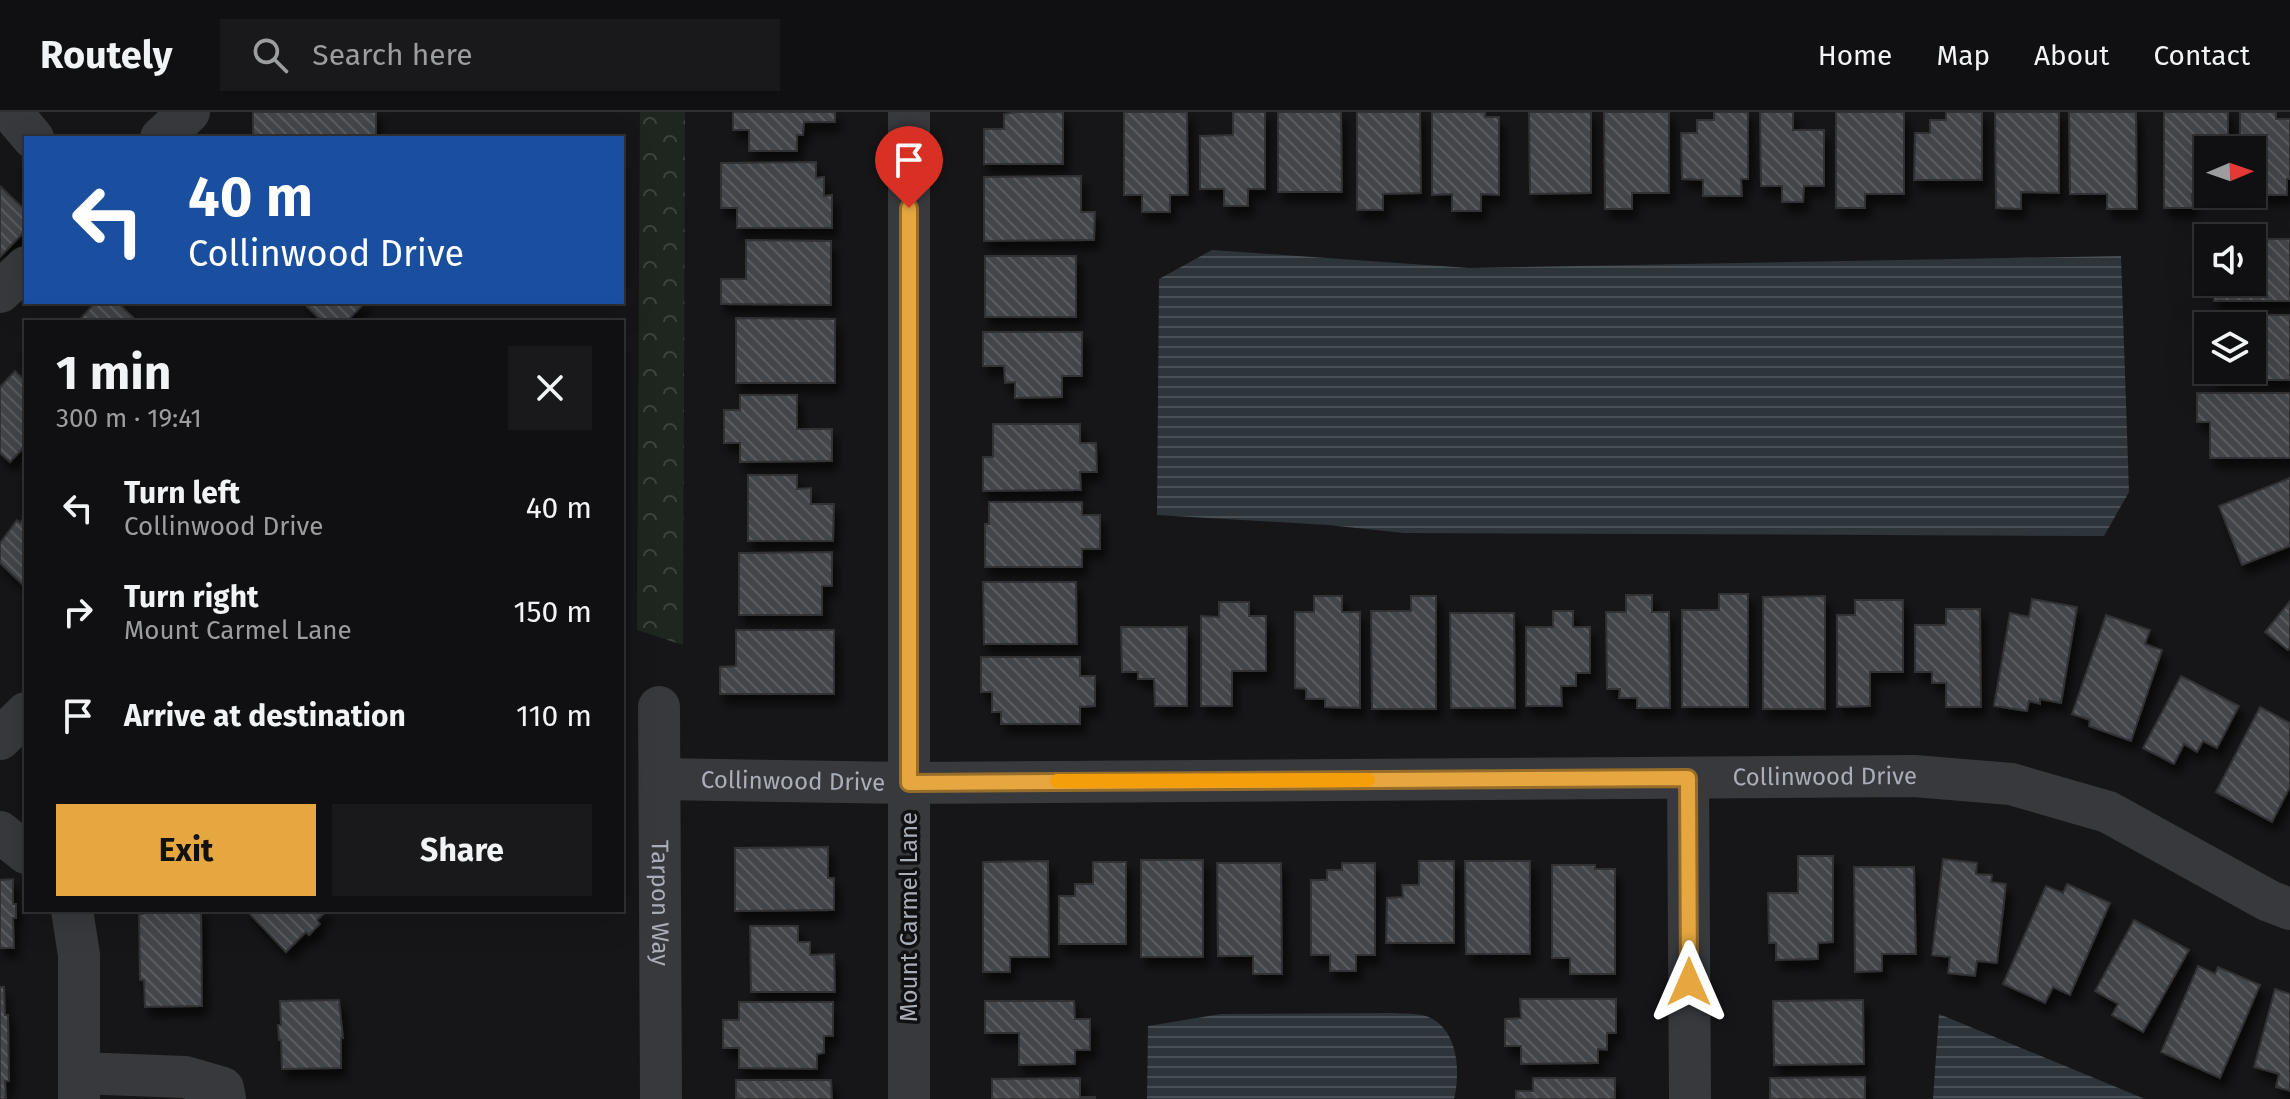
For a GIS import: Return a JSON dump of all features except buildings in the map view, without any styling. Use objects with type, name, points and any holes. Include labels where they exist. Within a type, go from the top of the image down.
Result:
[{"type":"street","points":[[11,112],[31,136]]},
{"type":"street","points":[[163,136],[189,112]]},
{"type":"street","name":"Mount Carmel Lane","points":[[909,112],[909,1099]]},
{"type":"street","points":[[0,292],[24,269]]},
{"type":"street","name":"Tarpon Way","points":[[659,707],[661,1099]]},
{"type":"street","points":[[0,739],[24,715]]},
{"type":"street","name":"Collinwood Drive","points":[[661,779],[909,783],[1914,776],[2011,784],[2108,812],[2269,901],[2290,909]]},
{"type":"street","points":[[1688,778],[1690,1099]]},
{"type":"street","points":[[72,912],[79,955],[79,1086],[185,1077],[223,1088],[225,1099]]},
{"type":"green space","points":[[640,112],[685,112],[683,645],[637,630]]},
{"type":"shaded area","points":[[1212,250],[1469,268],[2121,256],[2129,492],[2104,536],[1404,533],[1328,525],[1157,515],[1159,279]]},
{"type":"shaded area","points":[[1394,1013],[1426,1016],[1445,1030],[1457,1063],[1454,1099],[1147,1099],[1148,1026],[1221,1014]]},
{"type":"shaded area","points":[[1939,1014],[2145,1099],[1933,1099]]},
{"type":"slow traffic","points":[[1057,781],[1368,780]]},
{"type":"route","points":[[909,208],[909,783],[1688,778],[1689,982]]}]
